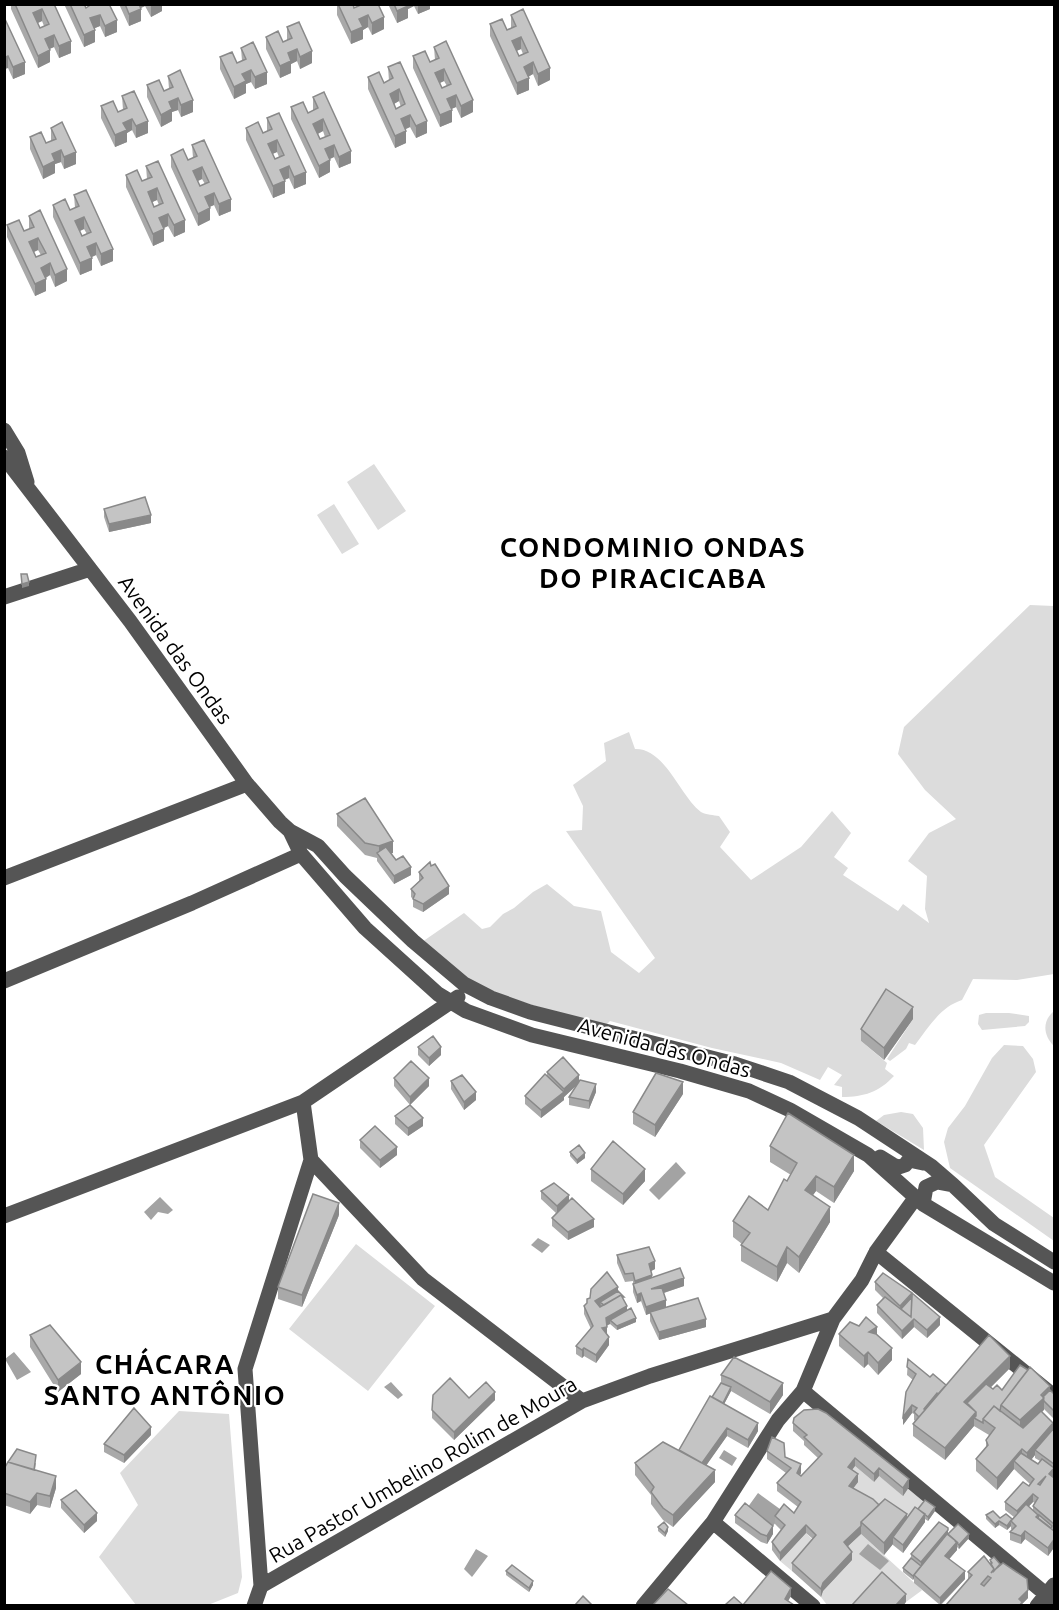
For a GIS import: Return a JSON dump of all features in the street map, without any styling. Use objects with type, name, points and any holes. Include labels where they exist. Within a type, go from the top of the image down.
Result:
[{"type":"street","name":"Avenida das Ondas","points":[[4,430],[11,455],[29,490],[90,569],[247,784],[290,831],[301,854],[365,928],[438,994],[466,1011],[532,1035],[680,1071],[749,1091],[790,1110],[867,1155],[919,1200],[1054,1283]]},
{"type":"street","points":[[4,443],[11,455]]},
{"type":"street","points":[[4,597],[90,569]]},
{"type":"street","points":[[4,878],[247,784]]},
{"type":"street","name":"Avenida das Ondas","points":[[290,831],[318,846],[352,882],[436,961],[464,984],[491,998],[530,1012],[735,1064],[789,1082],[858,1118],[931,1166],[994,1224],[1054,1262]]},
{"type":"street","points":[[4,981],[192,903],[301,854]]},
{"type":"street","points":[[337,894],[352,882]]},
{"type":"street","points":[[354,913],[372,900]]},
{"type":"street","points":[[4,1216],[303,1102],[451,1001],[474,989]]},
{"type":"street","points":[[261,1586],[244,1369],[311,1160],[303,1102]]},
{"type":"street","points":[[850,1144],[898,1167],[905,1165],[909,1160],[931,1166]]},
{"type":"street","points":[[311,1160],[423,1279],[582,1401]]},
{"type":"street","points":[[643,1605],[713,1522],[778,1420],[803,1391],[833,1319],[862,1280],[876,1252],[919,1200],[926,1187],[937,1182],[953,1185]]},
{"type":"street","points":[[876,1252],[1054,1396]]},
{"type":"street","name":"Rua Pastor Umbelino Rolim de Moura","points":[[253,1605],[261,1586],[582,1401],[650,1376],[833,1319]]},
{"type":"street","points":[[803,1391],[1048,1596]]},
{"type":"street","points":[[713,1522],[813,1605]]},
{"type":"shaded area","points":[[374,464],[406,511],[378,530],[347,482]]},
{"type":"shaded area","points":[[334,504],[359,544],[342,554],[317,515]]},
{"type":"shaded area","points":[[1030,605],[1054,606],[1054,974],[1017,980],[973,979],[962,1000],[941,1013],[915,1045],[909,1043],[906,1049],[890,1061],[887,1059],[913,1019],[861,1041],[887,1063],[885,1069],[894,1076],[877,1090],[864,1095],[842,1097],[842,1087],[834,1085],[842,1075],[828,1067],[820,1080],[781,1063],[712,1048],[610,1021],[604,1027],[500,995],[468,980],[422,942],[464,913],[482,929],[490,927],[503,914],[547,884],[574,906],[601,911],[611,952],[639,973],[655,958],[566,831],[582,830],[583,806],[573,785],[606,761],[604,743],[629,732],[635,749],[646,751],[664,764],[693,805],[701,812],[719,816],[730,832],[720,847],[751,880],[801,847],[832,811],[851,833],[834,857],[848,868],[843,875],[898,911],[903,904],[929,923],[925,909],[927,876],[908,861],[929,833],[956,819],[925,790],[898,754],[904,727]]},
{"type":"shaded area","points":[[1054,1011],[1054,1046],[1045,1028],[1047,1019]]},
{"type":"shaded area","points":[[986,1013],[1029,1016],[1029,1022],[1025,1026],[982,1030],[978,1024],[979,1015]]},
{"type":"shaded area","points":[[1004,1045],[1023,1046],[1033,1059],[1036,1072],[984,1145],[995,1177],[1054,1218],[1054,1241],[950,1168],[944,1142],[948,1128],[965,1106],[992,1058]]},
{"type":"shaded area","points":[[901,1112],[913,1114],[923,1128],[924,1150],[876,1121],[884,1115]]},
{"type":"shaded area","points":[[676,1162],[686,1173],[659,1200],[649,1190]]},
{"type":"shaded area","points":[[160,1197],[173,1210],[168,1214],[158,1212],[151,1220],[144,1212]]},
{"type":"shaded area","points":[[538,1238],[550,1245],[542,1253],[531,1245]]},
{"type":"shaded area","points":[[356,1244],[435,1306],[368,1391],[289,1329]]},
{"type":"shaded area","points":[[14,1352],[31,1372],[17,1380],[5,1359]]},
{"type":"shaded area","points":[[391,1382],[403,1395],[398,1399],[384,1387]]},
{"type":"shaded area","points":[[179,1411],[229,1414],[242,1577],[238,1593],[208,1605],[136,1605],[99,1557],[138,1505],[120,1473]]},
{"type":"shaded area","points":[[724,1450],[737,1458],[732,1466],[719,1458]]},
{"type":"shaded area","points":[[855,1466],[874,1482],[879,1476],[903,1495],[909,1487],[925,1504],[907,1526],[849,1494],[848,1475]]},
{"type":"shaded area","points":[[758,1493],[784,1512],[769,1531],[745,1511]]},
{"type":"shaded area","points":[[806,1533],[816,1543],[792,1571],[780,1561]]},
{"type":"shaded area","points":[[861,1534],[922,1590],[906,1602],[883,1580],[859,1605],[827,1605],[821,1597],[823,1591],[852,1560],[844,1550]]},
{"type":"shaded area","points":[[868,1544],[889,1561],[880,1570],[859,1554]]},
{"type":"shaded area","points":[[476,1549],[488,1556],[472,1577],[464,1569]]},
{"type":"building","points":[[15,4],[54,4],[71,41],[59,46],[54,35],[45,39],[50,50],[38,56]],"holes":[[[42,9],[49,24],[40,28],[33,13]]]},
{"type":"building","points":[[70,4],[84,4],[86,8],[92,4],[109,4],[117,20],[105,26],[100,15],[90,18],[95,30],[84,35]]},
{"type":"building","points":[[125,4],[139,4],[141,9],[129,14]]},
{"type":"building","points":[[338,4],[353,4],[354,8],[363,4],[378,4],[384,17],[372,23],[368,15],[359,19],[363,27],[351,32]]},
{"type":"building","points":[[394,4],[408,4],[408,6],[397,11]]},
{"type":"building","points":[[523,9],[550,68],[538,74],[533,62],[524,67],[529,78],[517,83],[490,24],[502,19],[507,30],[516,26],[511,15]],"holes":[[[521,37],[528,52],[519,56],[512,41]]]},
{"type":"building","points":[[4,17],[25,62],[13,67],[8,56],[4,58]]},
{"type":"building","points":[[299,22],[312,51],[300,57],[297,49],[288,53],[291,61],[280,66],[266,37],[278,31],[283,42],[292,38],[287,27]]},
{"type":"building","points":[[446,41],[473,100],[461,106],[456,95],[447,99],[452,110],[440,115],[413,56],[425,51],[430,62],[439,58],[434,47]],"holes":[[[444,69],[451,84],[442,88],[435,73]]]},
{"type":"building","points":[[253,42],[267,72],[255,77],[251,70],[242,74],[246,81],[234,87],[220,57],[232,52],[237,63],[246,59],[241,48]]},
{"type":"building","points":[[400,62],[427,121],[416,126],[410,115],[401,119],[406,131],[395,136],[368,77],[379,72],[384,83],[393,78],[388,67]],"holes":[[[399,89],[405,104],[396,109],[390,94]]]},
{"type":"building","points":[[180,70],[193,100],[181,105],[178,98],[169,102],[172,109],[161,115],[147,85],[159,80],[164,91],[173,87],[168,76]]},
{"type":"building","points":[[134,91],[148,121],[136,126],[132,119],[123,123],[127,130],[115,135],[101,106],[113,101],[118,112],[127,108],[122,96]]},
{"type":"building","points":[[324,92],[351,151],[339,157],[334,145],[325,149],[330,160],[319,166],[291,107],[303,102],[308,113],[318,108],[313,97]],"holes":[[[323,119],[330,135],[320,139],[313,124]]]},
{"type":"building","points":[[279,113],[306,172],[294,177],[289,166],[280,170],[285,181],[273,186],[246,128],[258,122],[263,133],[272,129],[267,118]],"holes":[[[277,140],[284,155],[275,159],[268,144]]]},
{"type":"building","points":[[62,122],[76,152],[64,157],[61,150],[52,154],[55,161],[43,167],[30,137],[41,132],[46,143],[56,139],[51,128]]},
{"type":"building","points":[[204,140],[231,199],[219,204],[214,193],[205,197],[210,208],[198,214],[171,155],[183,149],[188,160],[197,156],[192,145]],"holes":[[[202,167],[209,182],[200,186],[193,171]]]},
{"type":"building","points":[[158,161],[185,220],[174,225],[168,214],[159,218],[164,229],[153,234],[126,175],[137,170],[142,181],[152,177],[146,166]],"holes":[[[157,188],[163,203],[154,207],[148,192]]]},
{"type":"building","points":[[86,190],[113,249],[101,254],[96,243],[87,247],[92,258],[80,263],[53,205],[65,199],[70,210],[79,206],[74,195]],"holes":[[[84,217],[91,232],[82,236],[75,221]]]},
{"type":"building","points":[[40,210],[67,269],[55,275],[50,263],[41,268],[46,279],[35,284],[7,225],[19,220],[24,231],[34,227],[29,216]],"holes":[[[38,238],[46,253],[36,257],[29,242]]]},
{"type":"building","points":[[145,497],[151,515],[109,524],[104,509]]},
{"type":"building","points":[[21,574],[27,574],[29,582],[22,584]]},
{"type":"building","points":[[365,798],[393,841],[379,846],[365,843],[337,814]]},
{"type":"building","points":[[386,847],[396,860],[403,856],[411,867],[394,876],[377,853]]},
{"type":"building","points":[[430,862],[431,866],[435,864],[449,886],[423,904],[413,899],[415,894],[411,889],[423,878],[419,872]]},
{"type":"building","points":[[886,989],[913,1007],[884,1048],[861,1029]]},
{"type":"building","points":[[433,1036],[441,1047],[429,1058],[418,1047]]},
{"type":"building","points":[[563,1057],[579,1075],[564,1089],[547,1072]]},
{"type":"building","points":[[411,1061],[429,1078],[410,1097],[394,1078]]},
{"type":"building","points":[[656,1073],[683,1082],[655,1125],[633,1112]]},
{"type":"building","points":[[545,1074],[564,1092],[541,1110],[525,1096]]},
{"type":"building","points":[[462,1075],[476,1092],[464,1102],[451,1081]]},
{"type":"building","points":[[580,1080],[596,1084],[589,1101],[569,1097]]},
{"type":"building","points":[[410,1105],[423,1118],[408,1128],[395,1116]]},
{"type":"building","points":[[788,1113],[854,1155],[834,1187],[816,1176],[805,1190],[830,1207],[799,1257],[787,1247],[777,1267],[741,1245],[750,1233],[733,1221],[749,1196],[768,1210],[784,1179],[787,1181],[797,1163],[770,1146]]},
{"type":"building","points":[[375,1126],[397,1147],[380,1160],[360,1140]]},
{"type":"building","points":[[613,1141],[645,1169],[623,1194],[591,1169]]},
{"type":"building","points":[[579,1145],[585,1153],[577,1160],[570,1152]]},
{"type":"building","points":[[554,1183],[569,1195],[557,1206],[541,1191]]},
{"type":"building","points":[[313,1194],[339,1203],[302,1295],[278,1287]]},
{"type":"building","points":[[572,1198],[594,1219],[568,1232],[552,1218]]},
{"type":"building","points":[[649,1247],[655,1261],[649,1264],[652,1275],[635,1281],[633,1273],[625,1274],[617,1255]]},
{"type":"building","points":[[680,1268],[684,1278],[651,1289],[662,1288],[666,1300],[646,1307],[641,1293],[637,1295],[633,1284]]},
{"type":"building","points":[[607,1272],[618,1287],[595,1301],[600,1307],[621,1295],[627,1306],[606,1318],[607,1327],[602,1328],[609,1337],[596,1355],[576,1346],[593,1326],[584,1306],[590,1298],[591,1289]]},
{"type":"building","points":[[883,1273],[912,1293],[900,1306],[875,1282]]},
{"type":"building","points":[[618,1291],[624,1297],[621,1295],[604,1305],[600,1302]]},
{"type":"building","points":[[912,1293],[940,1317],[927,1330],[914,1319],[902,1331],[877,1305],[885,1297],[911,1317]]},
{"type":"building","points":[[912,1297],[911,1317],[901,1309]]},
{"type":"building","points":[[698,1298],[706,1319],[659,1332],[650,1312]]},
{"type":"building","points":[[631,1308],[636,1318],[617,1326],[610,1320]]},
{"type":"building","points":[[866,1317],[877,1327],[869,1332],[876,1334],[892,1348],[878,1363],[868,1352],[864,1356],[839,1334],[850,1322],[859,1326]]},
{"type":"building","points":[[50,1325],[81,1362],[58,1380],[30,1335]]},
{"type":"building","points":[[989,1335],[1010,1356],[964,1402],[976,1412],[945,1448],[913,1424]]},
{"type":"building","points":[[734,1357],[783,1383],[770,1402],[721,1375]]},
{"type":"building","points":[[908,1359],[930,1377],[933,1374],[946,1385],[919,1417],[914,1412],[917,1408],[912,1405],[903,1417],[906,1392],[916,1374],[907,1367]]},
{"type":"building","points":[[1020,1365],[1028,1370],[1001,1405],[1000,1411],[994,1406],[983,1419],[983,1423],[974,1418],[976,1412],[967,1403],[986,1384],[993,1389],[997,1385],[1002,1390]]},
{"type":"building","points":[[1030,1367],[1050,1386],[1041,1395],[1044,1398],[1020,1420],[1001,1405]]},
{"type":"building","points":[[450,1378],[469,1398],[486,1382],[495,1392],[454,1432],[432,1410],[433,1395]]},
{"type":"building","points":[[721,1383],[731,1387],[723,1403],[712,1397]]},
{"type":"building","points":[[1050,1390],[1054,1394],[1054,1411],[1043,1397]]},
{"type":"building","points":[[710,1396],[758,1423],[748,1440],[727,1428],[702,1463],[679,1450]]},
{"type":"building","points":[[994,1406],[1023,1428],[1041,1411],[1053,1423],[1027,1453],[1022,1449],[997,1478],[976,1459],[988,1445],[986,1440],[995,1428],[983,1419]]},
{"type":"building","points":[[134,1408],[151,1427],[124,1455],[104,1444]]},
{"type":"building","points":[[818,1409],[909,1479],[903,1488],[879,1468],[874,1474],[855,1458],[848,1467],[858,1474],[849,1486],[873,1499],[879,1505],[844,1542],[852,1552],[823,1583],[821,1589],[792,1563],[816,1535],[806,1525],[780,1553],[772,1542],[785,1525],[775,1516],[784,1504],[794,1513],[801,1502],[777,1483],[791,1468],[767,1451],[772,1437],[784,1443],[785,1457],[801,1464],[797,1473],[801,1476],[822,1454],[804,1437],[807,1435],[793,1423],[794,1418],[804,1410]]},
{"type":"building","points":[[1054,1428],[1054,1464],[1035,1450]]},
{"type":"building","points":[[663,1442],[715,1470],[673,1515],[663,1508],[651,1492],[654,1487],[635,1463]]},
{"type":"building","points":[[17,1449],[36,1455],[34,1470],[8,1462]]},
{"type":"building","points":[[1021,1453],[1038,1464],[1042,1459],[1054,1468],[1049,1474],[1054,1478],[1054,1524],[1033,1506],[1038,1498],[1033,1494],[1017,1511],[1005,1502],[1023,1482],[1029,1486],[1034,1479],[1014,1461]]},
{"type":"building","points":[[8,1462],[56,1476],[50,1496],[37,1493],[30,1502],[4,1493],[4,1469]]},
{"type":"building","points":[[76,1490],[97,1513],[84,1525],[61,1500]]},
{"type":"building","points":[[885,1499],[907,1514],[884,1543],[861,1522]]},
{"type":"building","points":[[925,1500],[935,1507],[928,1517],[918,1509]]},
{"type":"building","points":[[745,1503],[773,1526],[767,1536],[735,1515]]},
{"type":"building","points":[[1026,1504],[1038,1515],[1036,1517],[1054,1531],[1054,1542],[1048,1548],[1025,1531],[1021,1536],[1010,1532],[1016,1526],[1011,1521]]},
{"type":"building","points":[[915,1507],[925,1514],[903,1545],[893,1537]]},
{"type":"building","points":[[993,1511],[1000,1518],[1006,1514],[1012,1519],[1007,1526],[999,1521],[995,1524],[986,1515]]},
{"type":"building","points":[[1039,1515],[1052,1526],[1051,1528],[1038,1518]]},
{"type":"building","points":[[664,1522],[668,1527],[665,1533],[658,1527]]},
{"type":"building","points":[[939,1522],[948,1530],[921,1562],[911,1554]]},
{"type":"building","points":[[958,1524],[969,1534],[959,1545],[948,1534]]},
{"type":"building","points":[[947,1534],[957,1542],[945,1556],[965,1571],[940,1598],[914,1575]]},
{"type":"building","points":[[984,1556],[994,1569],[991,1573],[1003,1563],[1027,1579],[1028,1590],[1019,1599],[1022,1602],[1020,1605],[946,1605],[972,1575],[968,1572]],"holes":[[[988,1576],[991,1578],[984,1586],[981,1584]]]},
{"type":"building","points":[[994,1557],[1000,1564],[994,1571],[990,1560]]},
{"type":"building","points":[[911,1558],[921,1566],[913,1576],[903,1568]]},
{"type":"building","points":[[512,1565],[533,1581],[529,1588],[506,1571]]},
{"type":"building","points":[[771,1571],[791,1588],[785,1599],[794,1605],[743,1605]]},
{"type":"building","points":[[882,1572],[906,1594],[896,1605],[852,1605]]},
{"type":"building","points":[[668,1589],[688,1605],[653,1605]]},
{"type":"building","points":[[583,1596],[592,1605],[575,1605]]},
{"type":"building","points":[[734,1597],[743,1605],[725,1605]]},
{"type":"district","name":"CONDOMINIO ONDAS DO PIRACICABA","points":[[653,564]]},
{"type":"district","name":"CHÁCARA SANTO ANTÔNIO","points":[[165,1380]]}]
